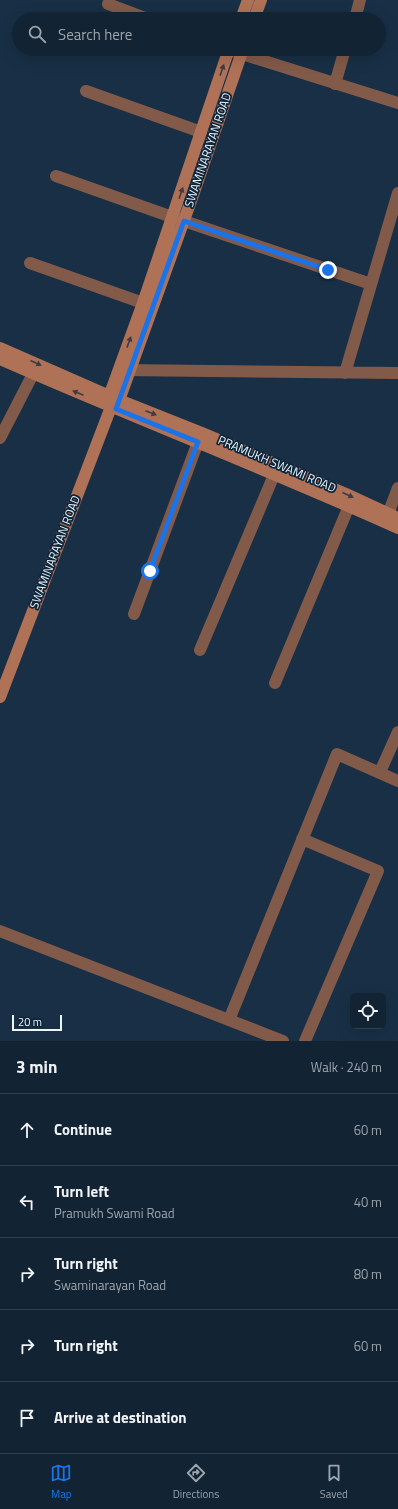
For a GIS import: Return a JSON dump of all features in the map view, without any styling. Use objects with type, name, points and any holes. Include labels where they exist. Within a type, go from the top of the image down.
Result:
[{"type":"main road","points":[[243,12],[248,0]]},
{"type":"main road","points":[[257,12],[261,0]]},
{"type":"main road","name":"SWAMINARAYAN ROAD","points":[[124,370],[143,304],[178,219],[201,132],[226,56]]},
{"type":"main road","name":"SWAMINARAYAN ROAD","points":[[0,697],[112,403],[178,219],[240,56]]},
{"type":"main road","name":"PRAMUKH SWAMI ROAD","points":[[0,348],[112,403],[198,442],[348,506],[390,518]]},
{"type":"main road","name":"PRAMUKH SWAMI ROAD","points":[[0,359],[33,374],[112,403],[202,433],[346,494],[390,518],[398,528]]},
{"type":"street","points":[[356,12],[360,0]]},
{"type":"street","points":[[108,4],[129,12]]},
{"type":"street","points":[[254,56],[335,84],[398,103]]},
{"type":"street","points":[[335,84],[343,56]]},
{"type":"street","points":[[86,91],[201,132]]},
{"type":"street","points":[[56,176],[371,284]]},
{"type":"street","points":[[344,373],[398,193]]},
{"type":"street","points":[[30,263],[143,304]]},
{"type":"street","points":[[124,370],[398,373]]},
{"type":"street","points":[[0,438],[33,374]]},
{"type":"street","points":[[134,614],[198,442]]},
{"type":"street","points":[[200,650],[274,475]]},
{"type":"street","points":[[390,518],[398,488]]},
{"type":"street","points":[[276,683],[348,506]]},
{"type":"street","points":[[380,772],[398,732]]},
{"type":"street","points":[[229,1020],[337,754],[398,781]]},
{"type":"street","points":[[302,839],[378,871],[304,1041]]},
{"type":"street","points":[[0,931],[283,1041]]},
{"type":"route","points":[[150,571],[198,442],[116,409],[184,221],[328,270]]}]
